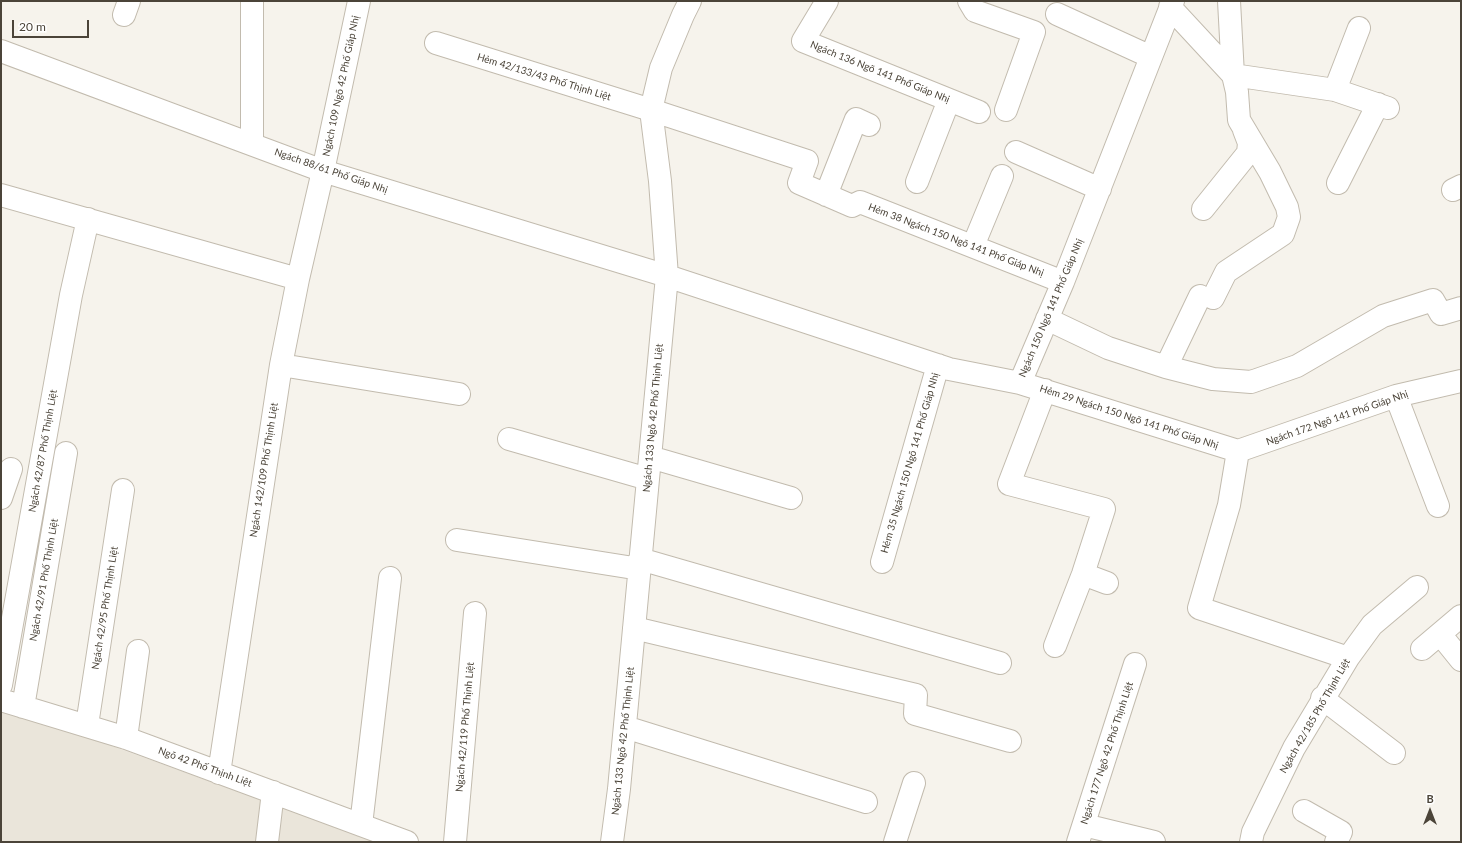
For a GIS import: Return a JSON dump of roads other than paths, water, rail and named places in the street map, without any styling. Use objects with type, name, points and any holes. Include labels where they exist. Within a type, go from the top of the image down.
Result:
[{"type":"street","points":[[252,1],[252,144]]},
{"type":"street","name":"Ngách 109 Ngõ 42 Phố Giáp Nhị","points":[[323,170],[359,1]]},
{"type":"street","name":"Ngách 133 Ngõ 42 Phố Thịnh Liệt","points":[[612,842],[625,727],[667,276],[660,181],[651,110],[661,68],[690,1]]},
{"type":"street","name":"Ngách 136 Ngõ 141 Phố Giáp Nhị","points":[[827,1],[803,41],[979,112]]},
{"type":"street","points":[[970,1],[976,11],[1034,32],[1006,110]]},
{"type":"street","points":[[1203,209],[1248,153],[1249,143],[1239,120],[1237,92],[1233,75],[1229,1]]},
{"type":"street","points":[[1171,4],[1233,75],[1335,90],[1383,106],[1338,183]]},
{"type":"street","name":"Ngách 150 Ngõ 141 Phố Giáp Nhị","points":[[667,276],[949,369],[1020,383],[1063,282],[1171,4]]},
{"type":"street","points":[[1057,14],[1151,57]]},
{"type":"street","points":[[1335,90],[1359,28]]},
{"type":"street","name":"Hẻm 42/133/43 Phố Thịnh Liệt","points":[[436,44],[651,110]]},
{"type":"street","name":"Ngách 88/61 Phố Giáp Nhị","points":[[1,51],[323,170],[667,276]]},
{"type":"street","points":[[917,182],[949,100]]},
{"type":"street","name":"Hẻm 38 Ngách 150 Ngõ 141 Phố Giáp Nhị","points":[[651,110],[807,161],[799,183],[852,206],[860,202],[1063,282]]},
{"type":"street","points":[[826,195],[856,119],[869,125]]},
{"type":"street","points":[[1166,367],[1207,297],[1226,272],[1283,234],[1289,217],[1270,172],[1239,120]]},
{"type":"street","points":[[973,246],[1013,158],[1100,189]]},
{"type":"street","name":"Ngách 142/109 Phố Thịnh Liệt","points":[[219,772],[281,365],[298,279],[323,170]]},
{"type":"street","points":[[1,197],[88,219],[298,279]]},
{"type":"street","name":"Ngách 42/87 Phố Thịnh Liệt","points":[[1,685],[71,295],[88,219]]},
{"type":"street","points":[[1048,319],[1108,348],[1166,367],[1213,378],[1251,382],[1297,366],[1383,316],[1433,300],[1441,314],[1461,308]]},
{"type":"street","points":[[281,365],[459,394]]},
{"type":"street","name":"Hẻm 35 Ngách 150 Ngõ 141 Phố Giáp Nhị","points":[[882,562],[938,365]]},
{"type":"street","name":"Ngách 172 Ngõ 141 Phố Giáp Nhị","points":[[1238,451],[1396,396],[1461,381]]},
{"type":"street","name":"Hẻm 29 Ngách 150 Ngõ 141 Phố Giáp Nhị","points":[[1020,383],[1238,451]]},
{"type":"street","points":[[1045,390],[1003,488],[1104,509],[1083,574],[1055,646]]},
{"type":"street","points":[[1396,396],[1438,506]]},
{"type":"street","points":[[509,439],[648,478]]},
{"type":"street","points":[[1238,451],[1228,505],[1200,608],[1348,658]]},
{"type":"street","name":"Ngách 42/91 Phố Thịnh Liệt","points":[[23,707],[66,453]]},
{"type":"street","points":[[650,457],[791,498]]},
{"type":"street","points":[[1,498],[11,469]]},
{"type":"street","name":"Ngách 42/95 Phố Thịnh Liệt","points":[[87,725],[123,490]]},
{"type":"street","points":[[457,540],[640,564],[1000,663]]},
{"type":"street","points":[[1083,574],[1107,583]]},
{"type":"street","points":[[361,826],[390,578]]},
{"type":"street","name":"Ngách 42/185 Phố Thįnh Liệt","points":[[1251,842],[1253,832],[1294,748],[1322,698],[1348,658],[1372,625],[1417,587]]},
{"type":"street","name":"Ngách 42/119 Phố Thịnh Liệt","points":[[455,842],[475,613]]},
{"type":"street","points":[[1422,649],[1461,616]]},
{"type":"street","points":[[634,628],[916,695],[915,714],[1010,741]]},
{"type":"street","points":[[1440,634],[1461,660]]},
{"type":"street","points":[[126,738],[138,651]]},
{"type":"street","name":"Ngách 177 Ngõ 42 Phố Thịnh Liệt","points":[[1081,834],[1135,664]]},
{"type":"street","points":[[1322,698],[1394,753]]},
{"type":"street","name":"Ngõ 42 Phố Thịnh Liệt","points":[[1,700],[126,738],[407,842]]},
{"type":"street","points":[[625,727],[866,802]]},
{"type":"street","points":[[895,842],[914,783]]},
{"type":"street","points":[[267,842],[273,792]]},
{"type":"street","points":[[1304,811],[1341,832],[1336,842]]},
{"type":"street","points":[[1081,834],[1154,842]]}]
